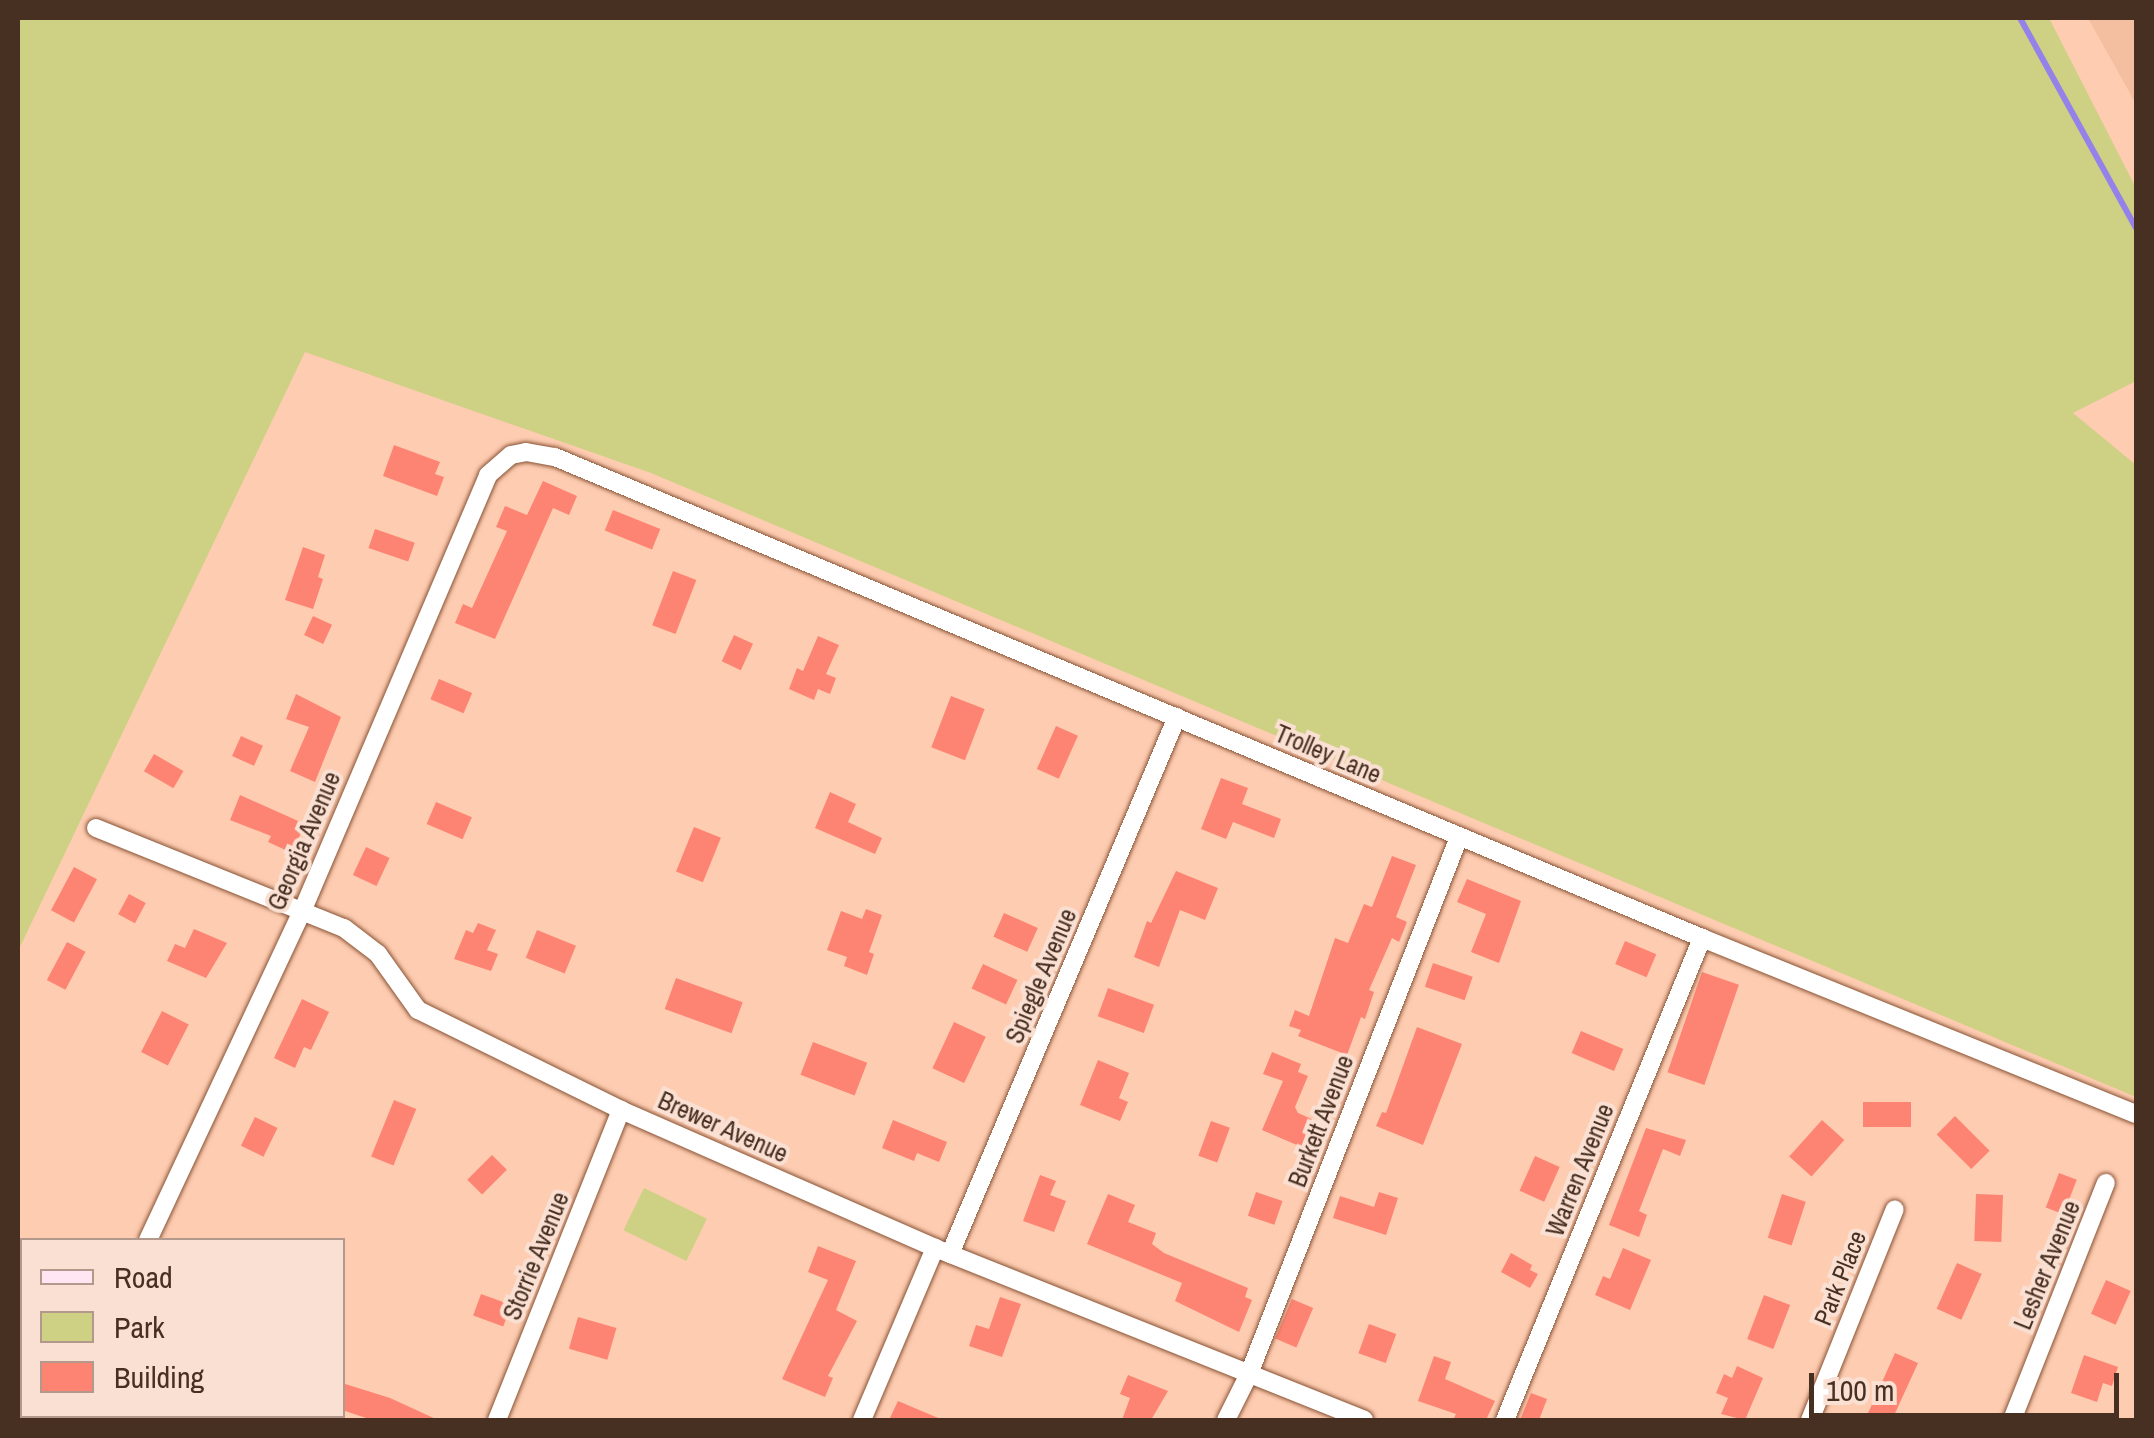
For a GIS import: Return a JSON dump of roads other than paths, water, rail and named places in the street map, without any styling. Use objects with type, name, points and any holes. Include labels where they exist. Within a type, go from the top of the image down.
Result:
[{"type":"street","name":"Trolley Lane","points":[[503,462],[526,452],[555,456],[1459,837],[2136,1114]]},
{"type":"street","name":"Georgia Avenue","points":[[149,1238],[301,914],[488,476],[503,462]]},
{"type":"street","name":"Spiegle Avenue","points":[[862,1420],[943,1251],[1177,717]]},
{"type":"street","name":"Brewer Avenue","points":[[96,828],[301,914],[344,928],[378,954],[418,1010],[621,1110],[943,1251],[1364,1420]]},
{"type":"street","name":"Burkett Avenue","points":[[1226,1420],[1249,1374],[1459,837]]},
{"type":"street","name":"Warren Avenue","points":[[1505,1420],[1702,938]]},
{"type":"street","name":"Storrie Avenue","points":[[498,1420],[621,1110]]},
{"type":"street","name":"Lesher Avenue","points":[[2012,1420],[2106,1183]]},
{"type":"street","name":"Park Place","points":[[1810,1420],[1894,1209]]},
{"type":"waterway","points":[[2020,18],[2136,228]]}]
